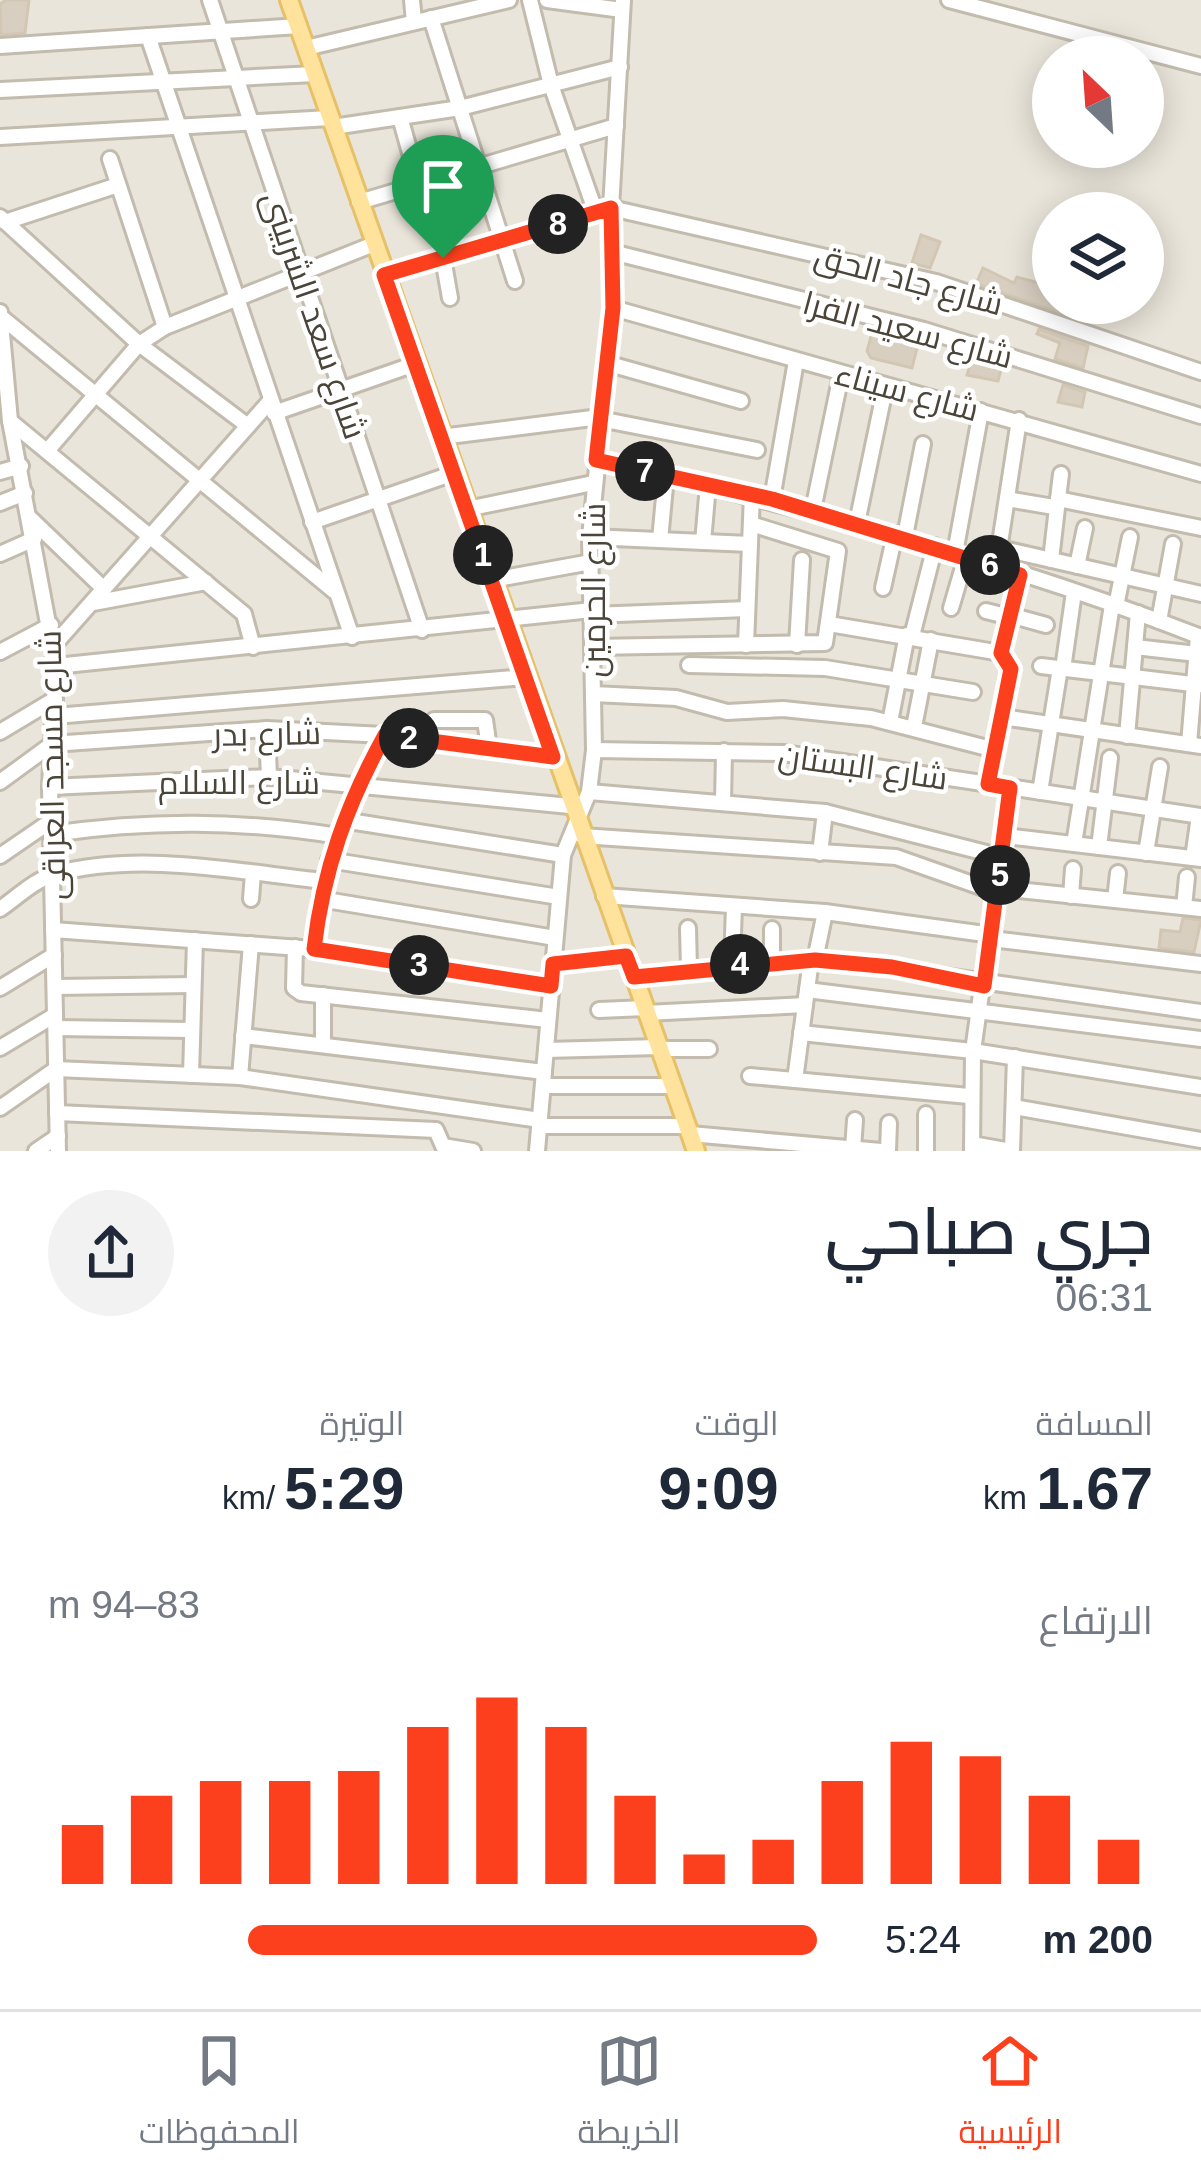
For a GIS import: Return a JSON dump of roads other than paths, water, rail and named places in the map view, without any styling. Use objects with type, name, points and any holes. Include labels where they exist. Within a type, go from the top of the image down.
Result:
[{"type":"main road","points":[[290,0],[553,757],[691,1137]]},
{"type":"street","name":"شارع سعد الشربينى","points":[[210,0],[422,630]]},
{"type":"street","points":[[412,0],[414,22]]},
{"type":"street","points":[[306,48],[414,22],[440,11],[509,0]]},
{"type":"street","points":[[384,275],[604,211],[551,85],[530,0]]},
{"type":"street","points":[[547,0],[622,5]]},
{"type":"street","points":[[949,0],[1201,66]]},
{"type":"street","name":"شارع الحرمين","points":[[537,1151],[563,855],[573,812],[589,792],[594,750],[590,537],[613,308],[612,252],[604,211],[616,126],[622,5]]},
{"type":"street","points":[[440,11],[460,108],[515,280]]},
{"type":"street","points":[[0,46],[299,26]]},
{"type":"street","points":[[148,36],[352,637]]},
{"type":"street","points":[[0,137],[400,117],[460,108],[620,67]]},
{"type":"street","points":[[0,90],[315,74]]},
{"type":"street","points":[[400,117],[419,185]]},
{"type":"street","points":[[359,202],[616,126]]},
{"type":"street","points":[[110,159],[165,327]]},
{"type":"street","points":[[2,220],[118,185]]},
{"type":"street","name":"شارع جاد الحق","points":[[604,211],[936,282],[1201,372]]},
{"type":"street","points":[[2,220],[140,344],[248,426]]},
{"type":"street","points":[[47,452],[140,344],[165,327],[374,244]]},
{"type":"street","name":"شارع سعيد الفرا","points":[[612,252],[924,330],[1201,416]]},
{"type":"street","points":[[443,258],[450,298]]},
{"type":"street","name":"شارع سيناء","points":[[613,308],[1201,474]]},
{"type":"street","points":[[0,314],[337,594]]},
{"type":"street","name":"شارع مسجد العراقى","points":[[0,314],[10,421],[56,666],[50,788],[58,1143]]},
{"type":"street","points":[[772,499],[796,362]]},
{"type":"street","points":[[606,363],[740,401]]},
{"type":"street","points":[[54,645],[248,426],[272,407],[415,364]]},
{"type":"street","points":[[813,510],[841,375]]},
{"type":"street","points":[[857,523],[885,388]]},
{"type":"street","points":[[951,608],[981,411]]},
{"type":"street","points":[[441,437],[600,418],[757,450]]},
{"type":"street","points":[[996,567],[1019,420]]},
{"type":"street","points":[[10,421],[246,616],[253,647]]},
{"type":"street","points":[[883,588],[923,443]]},
{"type":"street","points":[[596,460],[752,494],[900,535],[1200,637],[1195,745],[1002,717]]},
{"type":"street","points":[[0,472],[20,466]]},
{"type":"street","points":[[312,522],[454,473]]},
{"type":"street","points":[[1051,560],[1061,474]]},
{"type":"street","points":[[660,540],[666,476]]},
{"type":"street","points":[[466,509],[593,483]]},
{"type":"street","points":[[703,542],[708,485]]},
{"type":"street","points":[[0,503],[25,493]]},
{"type":"street","points":[[746,645],[752,494]]},
{"type":"street","points":[[1006,499],[1056,503],[1201,529]]},
{"type":"street","points":[[30,518],[104,589]]},
{"type":"street","points":[[592,647],[825,643],[839,555],[833,548],[751,524]]},
{"type":"street","points":[[1077,566],[1085,527]]},
{"type":"street","points":[[590,537],[750,544]]},
{"type":"street","points":[[1074,844],[1101,673],[1130,537]]},
{"type":"street","points":[[0,554],[34,539]]},
{"type":"street","points":[[1160,621],[1173,544]]},
{"type":"street","points":[[890,722],[935,546]]},
{"type":"street","points":[[999,548],[1201,594]]},
{"type":"street","points":[[797,645],[802,560]]},
{"type":"street","points":[[492,580],[591,562]]},
{"type":"street","points":[[988,784],[1011,669],[1001,653],[1020,575]]},
{"type":"street","points":[[91,603],[206,582]]},
{"type":"street","points":[[1040,792],[1074,592]]},
{"type":"street","points":[[56,666],[592,612],[747,609]]},
{"type":"street","points":[[986,611],[1046,625]]},
{"type":"street","points":[[1127,736],[1138,613]]},
{"type":"street","points":[[829,624],[1001,653]]},
{"type":"street","points":[[0,652],[51,625]]},
{"type":"street","points":[[914,727],[931,640]]},
{"type":"street","points":[[1135,647],[1197,653]]},
{"type":"street","points":[[689,665],[825,668],[973,692]]},
{"type":"street","points":[[1041,666],[1198,684]]},
{"type":"street","points":[[0,732],[55,707],[525,677]]},
{"type":"street","points":[[593,694],[676,698],[727,712],[827,712],[914,727],[995,750]]},
{"type":"street","points":[[434,720],[485,721],[489,748]]},
{"type":"street","points":[[267,729],[269,777]]},
{"type":"street","name":"شارع بدر","points":[[52,744],[267,729],[385,735],[553,757]]},
{"type":"street","points":[[314,949],[329,860],[359,783],[385,735]]},
{"type":"street","points":[[0,782],[52,744]]},
{"type":"street","name":"شارع البستان","points":[[594,750],[813,757],[1200,816]]},
{"type":"street","points":[[722,803],[724,751]]},
{"type":"street","points":[[1099,847],[1110,758]]},
{"type":"street","points":[[1145,853],[1160,766]]},
{"type":"street","name":"شارع السلام","points":[[50,788],[269,777],[359,783],[573,812]]},
{"type":"street","points":[[1010,788],[973,1051],[972,1148],[1011,1151],[1016,1058]]},
{"type":"street","points":[[589,792],[825,812],[1002,857]]},
{"type":"street","points":[[820,853],[825,812]]},
{"type":"street","points":[[1004,836],[1197,859],[1200,816]]},
{"type":"street","points":[[344,820],[563,855]]},
{"type":"street","points":[[0,856],[51,827],[168,821],[281,827],[338,836]]},
{"type":"street","points":[[582,836],[912,860],[998,891],[1193,908],[1187,877]]},
{"type":"street","points":[[329,860],[559,897]]},
{"type":"street","points":[[0,909],[52,874],[121,867],[324,881]]},
{"type":"street","points":[[1071,896],[1073,869]]},
{"type":"street","points":[[251,899],[253,873]]},
{"type":"street","points":[[1115,900],[1118,873]]},
{"type":"street","points":[[604,896],[825,912],[1201,964]]},
{"type":"street","points":[[320,899],[555,938]]},
{"type":"street","points":[[732,965],[734,906]]},
{"type":"street","points":[[795,1080],[825,912]]},
{"type":"street","points":[[688,928],[689,970]]},
{"type":"street","points":[[772,929],[772,961]]},
{"type":"street","points":[[53,930],[314,949],[551,986]]},
{"type":"street","points":[[190,1076],[195,940]]},
{"type":"street","points":[[240,1078],[251,944]]},
{"type":"street","points":[[295,947],[294,988],[548,1020]]},
{"type":"street","points":[[0,988],[54,955]]},
{"type":"street","points":[[553,964],[626,956]]},
{"type":"street","points":[[634,977],[813,960],[1201,1012]]},
{"type":"street","points":[[55,987],[194,986]]},
{"type":"street","points":[[323,995],[323,1045]]},
{"type":"street","points":[[598,1010],[806,998],[980,1010],[1201,1039]]},
{"type":"street","points":[[0,1048],[56,1021],[192,1030]]},
{"type":"street","points":[[801,1033],[973,1051],[1201,1087]]},
{"type":"street","points":[[243,1036],[543,1079],[673,1086]]},
{"type":"street","points":[[546,1050],[709,1049]]},
{"type":"street","points":[[0,1108],[56,1069],[240,1078],[540,1123],[864,1150],[885,1151],[889,1124]]},
{"type":"street","points":[[750,1076],[969,1096]]},
{"type":"street","points":[[1014,1107],[1201,1140]]},
{"type":"street","points":[[57,1113],[436,1130],[443,1147],[473,1151]]},
{"type":"street","points":[[926,1114],[926,1151]]},
{"type":"street","points":[[855,1120],[864,1150]]},
{"type":"street","points":[[36,1151],[58,1143]]}]
